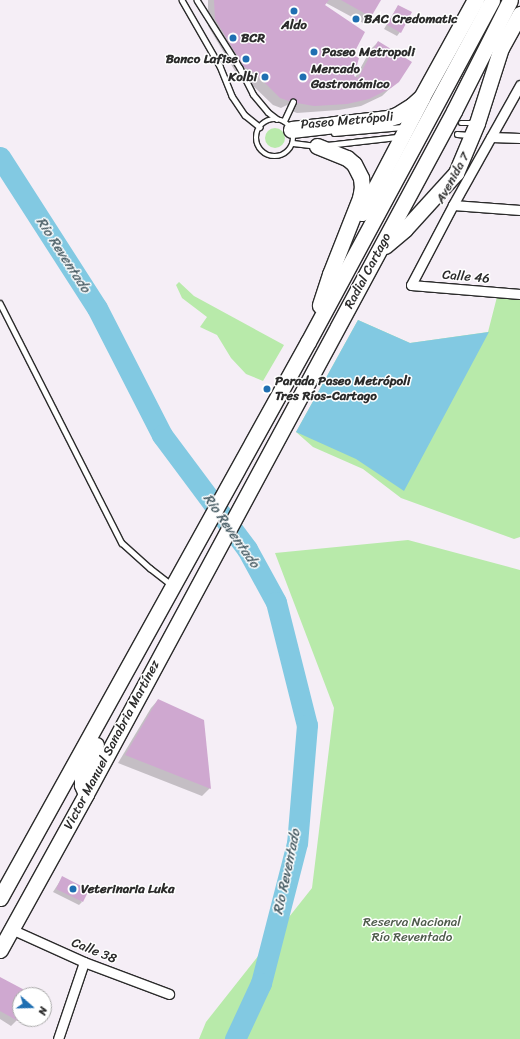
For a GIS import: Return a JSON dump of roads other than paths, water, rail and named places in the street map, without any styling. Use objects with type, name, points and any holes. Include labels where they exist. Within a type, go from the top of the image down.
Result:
[{"type":"highway","points":[[293,134],[388,119],[397,116],[422,98],[476,0]]},
{"type":"main road","name":"Radial Cartago","points":[[204,528],[308,342],[492,0]]},
{"type":"main road","name":"Radial Cartago","points":[[223,540],[454,111],[510,0]]},
{"type":"main road","points":[[378,251],[405,229],[456,173],[475,129],[500,48],[520,14]]},
{"type":"main road","points":[[330,274],[422,98]]},
{"type":"main road","points":[[308,342],[330,274],[360,198],[362,187],[354,164],[321,140]]},
{"type":"main road","name":"Victor Manuel Sanabria Martínez","points":[[0,898],[204,528]]},
{"type":"main road","name":"Victor Manuel Sanabria Martínez","points":[[0,950],[223,540]]},
{"type":"main road","points":[[86,794],[82,786],[82,776],[88,760],[109,720],[110,711],[105,707]]},
{"type":"street","name":"Avenida 7","points":[[411,284],[520,85]]},
{"type":"street","points":[[491,137],[520,138]]},
{"type":"street","points":[[453,205],[520,210]]},
{"type":"street","name":"Calle 46","points":[[411,284],[520,294]]},
{"type":"street","name":"Calle 38","points":[[11,929],[84,962],[169,994]]},
{"type":"street","points":[[58,1039],[84,962]]},
{"type":"lane","points":[[182,0],[220,66],[232,96],[245,115],[260,127]]},
{"type":"lane","points":[[197,0],[240,68],[253,94],[268,112],[293,134]]},
{"type":"lane","points":[[277,119],[271,120],[260,127],[257,133],[260,150],[270,156],[282,156],[287,153],[293,134],[292,102]]},
{"type":"lane","points":[[461,122],[475,129]]},
{"type":"lane","name":"Paseo Metrópoli","points":[[321,140],[402,127]]},
{"type":"lane","points":[[457,134],[475,129]]},
{"type":"lane","name":"Paseo Metrópoli","points":[[293,134],[321,140],[399,137]]},
{"type":"lane","points":[[0,303],[122,543],[172,585]]},
{"type":"water","points":[[358,320],[410,343],[489,332],[404,491],[356,459],[296,432]]},
{"type":"waterway","name":"Rio Reventado","points":[[0,157],[97,308],[162,435],[247,549],[276,602],[307,725],[297,843],[261,983],[235,1039]]},
{"type":"place","name":"Aldo","points":[[294,11]]},
{"type":"place","name":"BAC Credomatic","points":[[356,19]]},
{"type":"place","name":"BCR","points":[[233,38]]},
{"type":"place","name":"Paseo Metropoli","points":[[314,52]]},
{"type":"place","name":"Banco Lafise","points":[[246,59]]},
{"type":"place","name":"Kolbi","points":[[265,77]]},
{"type":"place","name":"Mercado Gastronómico","points":[[303,77]]},
{"type":"place","name":"Parada Paseo Metrópoli Tres Ríos-Cartago","points":[[267,389]]},
{"type":"place","name":"Veterinaria Luka","points":[[73,889]]},
{"type":"park label","name":"Reserva Nacional Río Reventado","points":[[412,930]]}]
